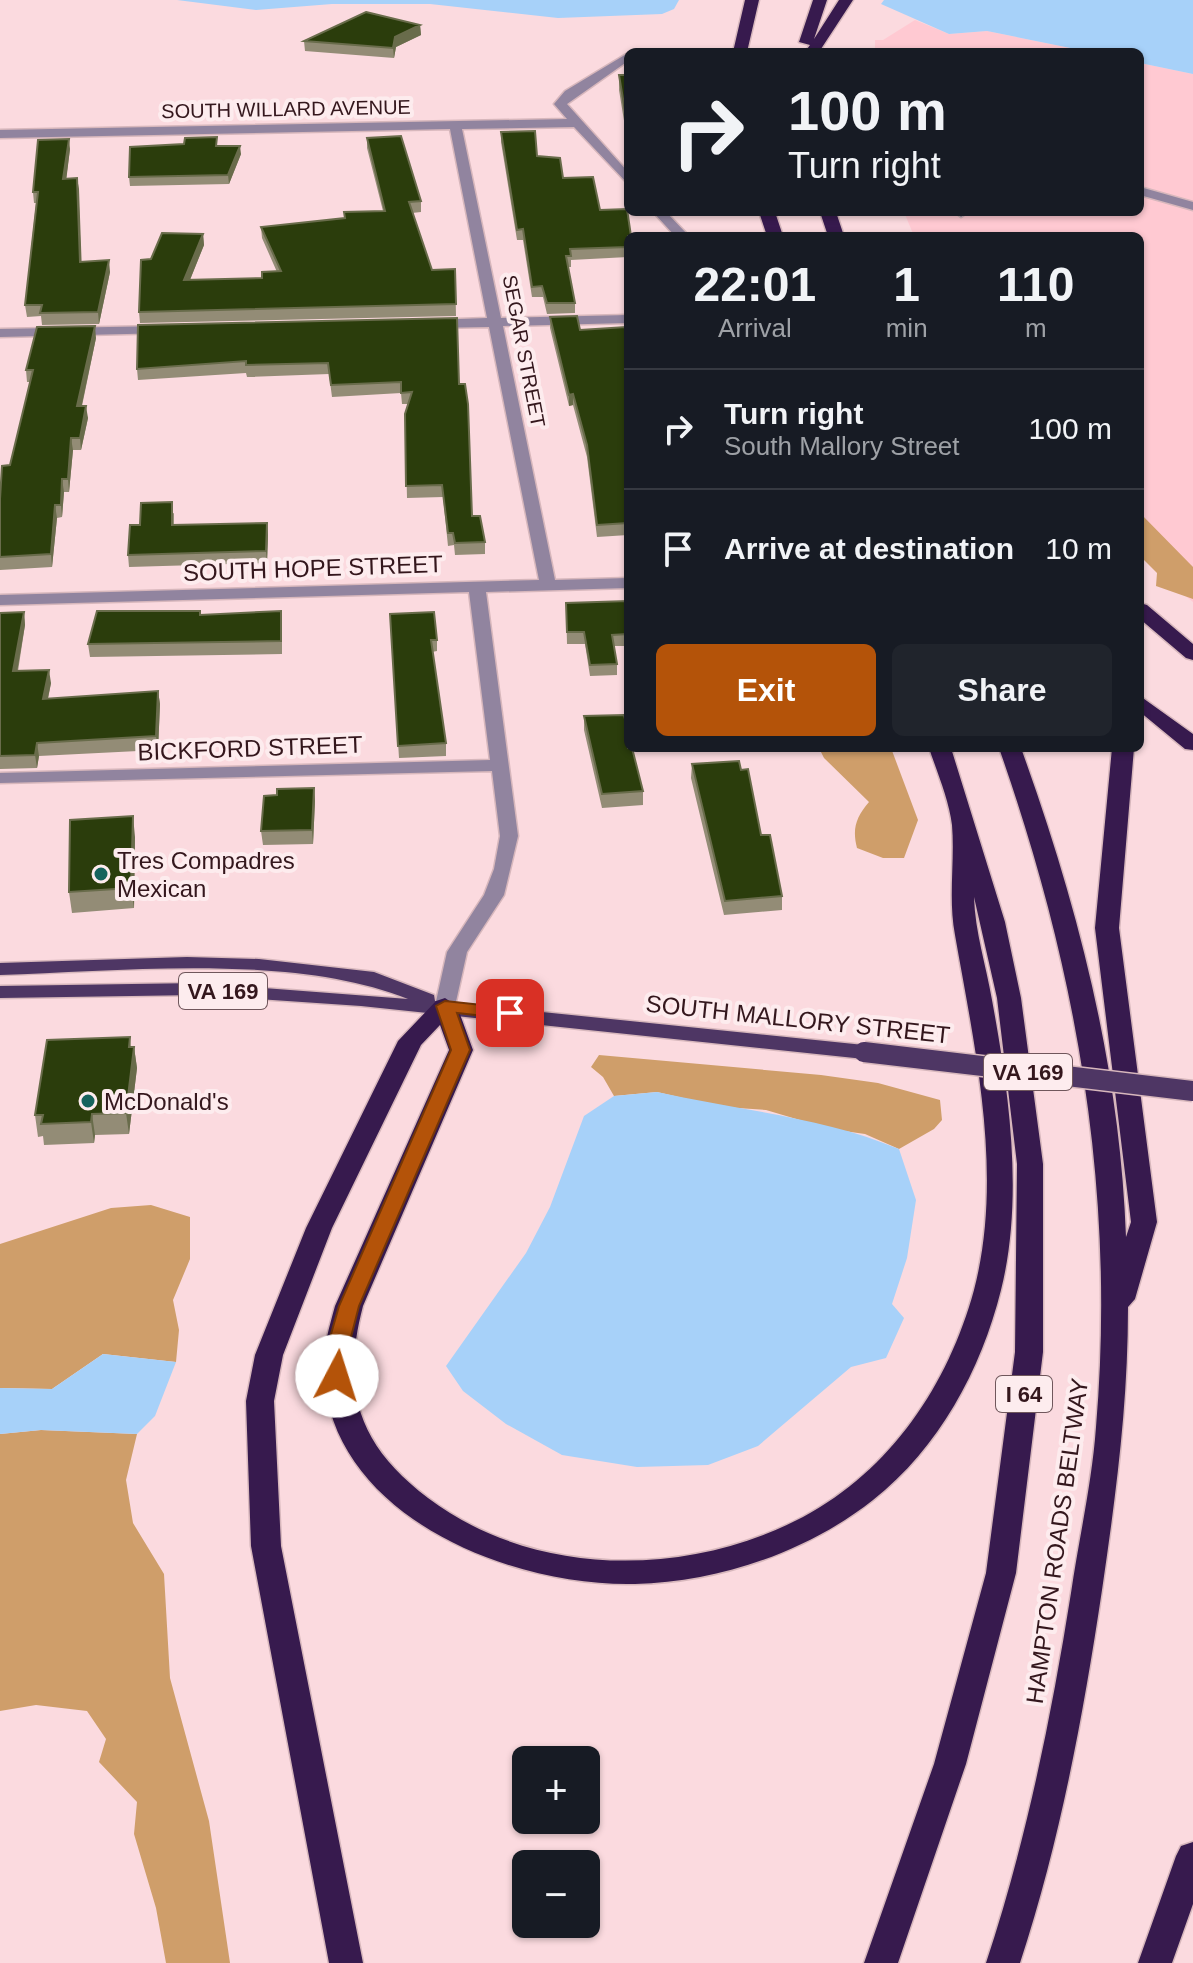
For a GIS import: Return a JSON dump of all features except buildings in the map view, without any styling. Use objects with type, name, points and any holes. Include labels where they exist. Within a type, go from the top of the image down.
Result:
[{"type":"highway","points":[[741,48],[752,0]]},
{"type":"highway","points":[[805,48],[820,0]]},
{"type":"highway","points":[[815,48],[846,0]]},
{"type":"highway","points":[[1144,612],[1193,654]]},
{"type":"highway","points":[[1144,705],[1193,744]]},
{"type":"highway","name":"I 64","points":[[881,1963],[950,1764],[1001,1573],[1029,1352],[1030,1164],[1009,998],[993,922],[941,752]]},
{"type":"highway","name":"HAMPTON ROADS BELTWAY","points":[[1003,1963],[1048,1800],[1074,1680],[1112,1411],[1114,1324],[1106,1133],[1087,1015],[1066,922],[1011,752]]},
{"type":"highway","points":[[1114,1324],[1144,1222],[1107,928],[1123,752]]},
{"type":"highway","points":[[346,1963],[266,1546],[260,1483],[260,1401],[269,1355],[319,1228],[410,1041],[445,1006],[461,1050],[361,1277],[340,1341],[337,1376],[343,1410],[354,1435],[374,1466],[400,1494],[420,1508],[487,1546],[529,1560],[575,1570],[615,1573],[708,1566],[752,1554],[801,1534],[841,1510],[906,1451],[954,1384],[970,1349],[988,1290],[997,1235],[998,1171],[983,1016],[963,913],[963,819]]},
{"type":"highway","points":[[1155,1963],[1193,1856]]},
{"type":"main road","name":"SOUTH MALLORY STREET","points":[[0,969],[187,963],[259,965],[374,978],[445,1006]]},
{"type":"main road","name":"SOUTH MALLORY STREET","points":[[0,992],[198,989],[445,1006],[1193,1091]]},
{"type":"street","points":[[624,59],[569,94],[560,104],[573,123],[624,176]]},
{"type":"street","name":"SOUTH WILLARD AVENUE","points":[[0,134],[573,123]]},
{"type":"street","name":"SEGAR STREET","points":[[455,125],[548,585]]},
{"type":"street","points":[[1144,192],[1193,206]]},
{"type":"street","points":[[663,216],[678,232]]},
{"type":"street","points":[[421,324],[624,319]]},
{"type":"street","points":[[0,333],[176,329]]},
{"type":"street","name":"SOUTH HOPE STREET","points":[[0,600],[624,583]]},
{"type":"street","points":[[445,1006],[457,952],[494,895],[506,858],[509,824],[477,587]]},
{"type":"street","name":"BICKFORD STREET","points":[[0,778],[500,765]]},
{"type":"shaded area","points":[[915,20],[949,34],[987,31],[1070,48],[875,48],[875,40],[883,40]]},
{"type":"shaded area","points":[[1144,64],[1193,74],[1193,602],[1157,573],[1144,545],[1144,232],[912,232],[906,216],[1144,216]]},
{"type":"shaded area","points":[[1144,517],[1193,567],[1193,599],[1156,586],[1157,573],[1144,560]]},
{"type":"shaded area","points":[[821,752],[892,752],[918,820],[904,858],[883,858],[857,848],[856,824],[869,802]]},
{"type":"shaded area","points":[[599,1055],[878,1083],[940,1100],[942,1120],[934,1129],[899,1149],[865,1134],[830,1129],[766,1110],[722,1107],[657,1092],[614,1096],[603,1077],[591,1067]]},
{"type":"shaded area","points":[[151,1205],[190,1217],[190,1259],[173,1300],[179,1330],[176,1362],[103,1354],[52,1389],[0,1388],[0,1244],[111,1208]]},
{"type":"shaded area","points":[[41,1430],[137,1434],[126,1480],[133,1523],[164,1574],[170,1678],[209,1821],[230,1963],[166,1963],[156,1908],[134,1834],[137,1802],[99,1762],[106,1739],[87,1711],[36,1705],[0,1711],[0,1434]]},
{"type":"water","points":[[177,0],[679,0],[674,9],[662,14],[558,18],[430,4],[332,4],[256,10]]},
{"type":"water","points":[[884,0],[1193,0],[1193,74],[1144,64],[1144,48],[1070,48],[987,31],[949,34],[881,4]]},
{"type":"water","points":[[657,1092],[841,1129],[899,1149],[916,1200],[907,1258],[892,1304],[904,1318],[886,1358],[851,1367],[758,1446],[708,1465],[637,1467],[562,1455],[506,1424],[463,1391],[446,1366],[526,1253],[550,1207],[584,1116],[614,1096]]},
{"type":"water","points":[[103,1354],[176,1362],[155,1416],[137,1434],[41,1430],[0,1434],[0,1388],[52,1389]]},
{"type":"place","name":"Tres Compadres Mexican","points":[[101,874]]},
{"type":"place","name":"McDonald's","points":[[88,1101]]},
{"type":"route","points":[[337,1376],[340,1341],[349,1306],[461,1050],[445,1006],[510,1013]]}]
